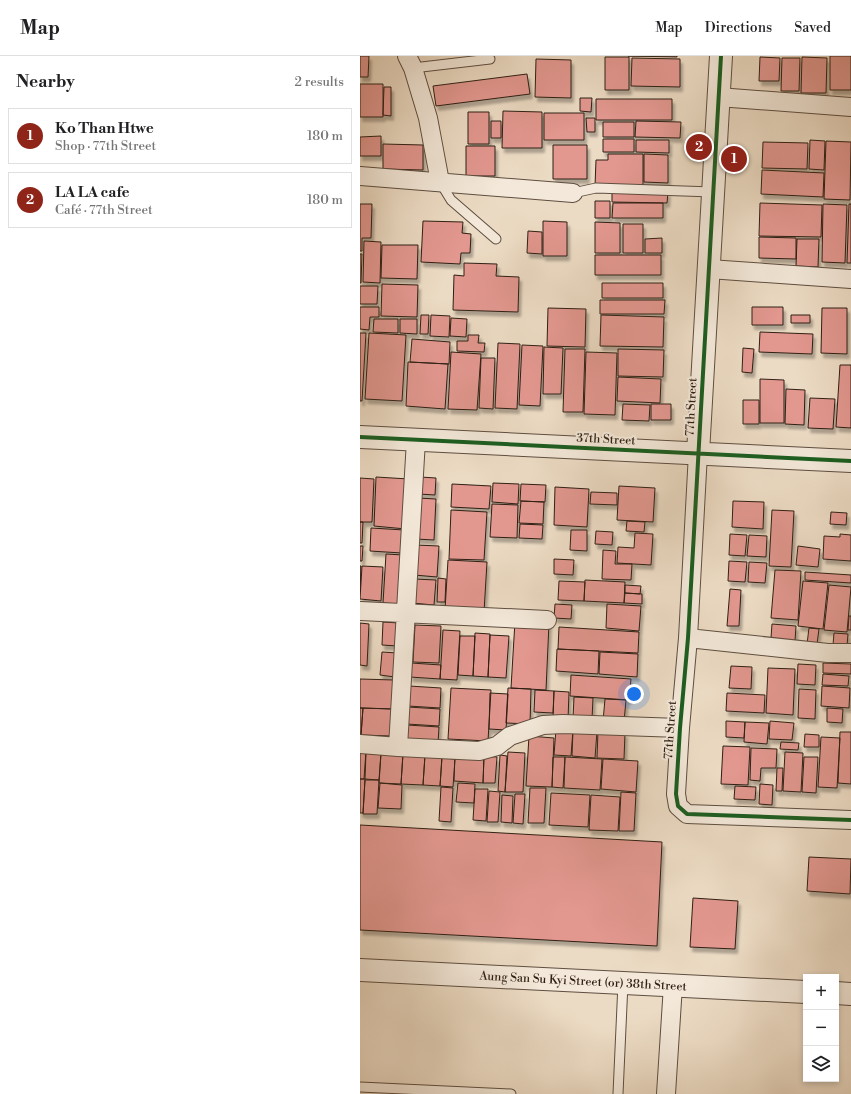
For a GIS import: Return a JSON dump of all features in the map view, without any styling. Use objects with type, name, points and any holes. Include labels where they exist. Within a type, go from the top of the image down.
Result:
[{"type":"street","name":"77th Street","points":[[721,56],[688,638],[676,794],[678,806],[687,814],[851,820]]},
{"type":"street","points":[[410,62],[428,118],[440,182]]},
{"type":"street","points":[[718,97],[851,108]]},
{"type":"street","points":[[360,176],[573,193]]},
{"type":"street","points":[[708,269],[851,279]]},
{"type":"street","name":"37th Street","points":[[360,437],[851,461]]},
{"type":"street","points":[[398,747],[416,440]]},
{"type":"street","points":[[360,611],[547,620]]},
{"type":"street","points":[[688,638],[828,653],[851,653]]},
{"type":"street","points":[[360,744],[479,751],[497,746],[510,736],[543,725],[563,724],[680,728]]},
{"type":"street","name":"Aung San Su Kyi Street (or) 38th Street","points":[[360,970],[623,983],[673,984],[803,992]]},
{"type":"street","points":[[666,1094],[673,984]]},
{"type":"street","points":[[839,993],[851,994]]},
{"type":"lane","points":[[410,62],[490,59]]},
{"type":"lane","points":[[440,182],[451,200],[496,239]]},
{"type":"lane","points":[[573,193],[596,188],[713,192]]},
{"type":"lane","points":[[618,1094],[623,983]]},
{"type":"lane","points":[[360,1087],[511,1094]]},
{"type":"building","points":[[360,56],[369,56],[368,77],[360,77]]},
{"type":"building","points":[[628,56],[677,56],[677,57]]},
{"type":"building","points":[[830,56],[851,56],[851,90],[830,90]]},
{"type":"building","points":[[605,57],[629,57],[629,90],[605,90]]},
{"type":"building","points":[[760,57],[780,58],[779,81],[759,81]]},
{"type":"building","points":[[802,57],[827,58],[826,93],[801,93]]},
{"type":"building","points":[[632,58],[680,59],[680,87],[631,86]]},
{"type":"building","points":[[782,58],[800,58],[799,91],[781,91]]},
{"type":"building","points":[[536,59],[571,60],[571,98],[535,97]]},
{"type":"building","points":[[527,74],[530,94],[436,106],[433,86]]},
{"type":"building","points":[[360,84],[383,84],[383,117],[360,117]]},
{"type":"building","points":[[384,87],[391,87],[391,116],[383,115]]},
{"type":"building","points":[[580,98],[592,98],[591,112],[580,111]]},
{"type":"building","points":[[596,99],[672,99],[672,120],[596,120]]},
{"type":"building","points":[[503,111],[542,112],[542,148],[502,148]]},
{"type":"building","points":[[468,112],[489,112],[489,144],[468,144]]},
{"type":"building","points":[[544,113],[584,113],[584,140],[544,140]]},
{"type":"building","points":[[586,118],[595,118],[595,132],[587,132]]},
{"type":"building","points":[[491,121],[501,121],[501,138],[491,138]]},
{"type":"building","points":[[636,121],[681,122],[680,138],[635,137]]},
{"type":"building","points":[[603,122],[634,122],[634,137],[603,137]]},
{"type":"building","points":[[381,136],[381,156],[360,156],[360,137]]},
{"type":"building","points":[[603,139],[634,139],[634,152],[603,152]]},
{"type":"building","points":[[636,140],[669,140],[669,153],[636,152]]},
{"type":"building","points":[[810,140],[825,141],[824,170],[809,169]]},
{"type":"building","points":[[826,141],[851,142],[850,200],[824,199]]},
{"type":"building","points":[[763,142],[808,143],[807,169],[762,168]]},
{"type":"building","points":[[383,144],[423,145],[423,170],[383,169]]},
{"type":"building","points":[[553,145],[587,145],[587,179],[553,179]]},
{"type":"building","points":[[466,146],[495,146],[495,176],[466,176]]},
{"type":"building","points":[[608,154],[643,154],[643,187],[595,186],[596,160],[608,160]]},
{"type":"building","points":[[644,154],[668,155],[668,183],[644,182]]},
{"type":"building","points":[[762,170],[824,173],[823,197],[761,194]]},
{"type":"building","points":[[612,191],[668,192],[667,203],[612,202]]},
{"type":"building","points":[[595,201],[610,201],[610,218],[595,218]]},
{"type":"building","points":[[613,203],[663,203],[663,218],[612,218]]},
{"type":"building","points":[[760,203],[822,205],[821,237],[759,236]]},
{"type":"building","points":[[360,204],[372,204],[371,238],[362,238],[362,251],[360,251]]},
{"type":"building","points":[[823,204],[847,205],[845,263],[822,262]]},
{"type":"building","points":[[849,204],[851,204],[851,263],[847,263]]},
{"type":"building","points":[[423,221],[463,222],[462,233],[471,234],[470,253],[461,253],[460,264],[421,262]]},
{"type":"building","points":[[543,221],[567,222],[567,256],[543,256]]},
{"type":"building","points":[[595,222],[620,223],[620,253],[595,253]]},
{"type":"building","points":[[623,224],[643,224],[643,253],[623,253]]},
{"type":"building","points":[[528,231],[542,232],[542,254],[527,253]]},
{"type":"building","points":[[759,237],[796,238],[796,259],[759,258]]},
{"type":"building","points":[[662,238],[662,253],[645,253],[645,239]]},
{"type":"building","points":[[797,239],[819,239],[818,267],[796,266]]},
{"type":"building","points":[[364,241],[381,242],[380,283],[363,282]]},
{"type":"building","points":[[382,245],[418,245],[417,279],[381,278]]},
{"type":"building","points":[[360,254],[362,254],[361,283],[360,283]]},
{"type":"building","points":[[595,255],[661,255],[661,275],[595,275]]},
{"type":"building","points":[[464,263],[497,264],[496,276],[519,277],[518,312],[453,310],[454,275],[464,276]]},
{"type":"building","points":[[602,283],[663,283],[663,298],[602,298]]},
{"type":"building","points":[[382,284],[418,285],[417,317],[381,316]]},
{"type":"building","points":[[360,286],[378,286],[377,304],[360,304]]},
{"type":"building","points":[[600,300],[665,300],[664,314],[600,314]]},
{"type":"building","points":[[360,307],[379,307],[379,317],[370,317],[369,330],[360,329]]},
{"type":"building","points":[[752,307],[783,307],[783,325],[752,325]]},
{"type":"building","points":[[548,308],[586,309],[585,347],[547,346]]},
{"type":"building","points":[[822,308],[847,308],[847,354],[821,353]]},
{"type":"building","points":[[421,315],[429,315],[428,334],[420,334]]},
{"type":"building","points":[[431,315],[450,316],[449,337],[430,336]]},
{"type":"building","points":[[601,315],[664,317],[663,347],[600,346]]},
{"type":"building","points":[[791,315],[810,315],[810,323],[791,323]]},
{"type":"building","points":[[451,318],[467,319],[466,337],[450,336]]},
{"type":"building","points":[[374,319],[398,319],[398,333],[373,332]]},
{"type":"building","points":[[400,319],[417,319],[417,334],[400,333]]},
{"type":"building","points":[[760,332],[813,334],[812,354],[759,352]]},
{"type":"building","points":[[360,333],[366,333],[362,401],[360,401]]},
{"type":"building","points":[[369,333],[406,335],[402,401],[365,399]]},
{"type":"building","points":[[468,335],[479,335],[478,343],[485,343],[484,352],[457,351],[457,341],[468,341]]},
{"type":"building","points":[[412,339],[450,342],[449,364],[410,362]]},
{"type":"building","points":[[498,343],[520,344],[517,409],[495,408]]},
{"type":"building","points":[[522,345],[543,346],[540,406],[519,405]]},
{"type":"building","points":[[544,347],[563,348],[561,394],[543,394]]},
{"type":"building","points":[[743,348],[754,349],[752,373],[742,372]]},
{"type":"building","points":[[565,349],[585,349],[583,412],[563,412]]},
{"type":"building","points":[[618,349],[664,350],[663,377],[618,376]]},
{"type":"building","points":[[451,352],[481,354],[477,410],[448,409]]},
{"type":"building","points":[[586,352],[617,353],[615,415],[584,414]]},
{"type":"building","points":[[481,358],[495,358],[493,409],[479,408]]},
{"type":"building","points":[[408,362],[448,364],[445,409],[406,406]]},
{"type":"building","points":[[840,365],[851,365],[851,428],[836,427]]},
{"type":"building","points":[[618,377],[661,379],[660,403],[617,401]]},
{"type":"building","points":[[760,379],[784,380],[784,423],[760,423]]},
{"type":"building","points":[[786,389],[805,390],[804,425],[785,424]]},
{"type":"building","points":[[810,398],[835,399],[833,429],[808,428]]},
{"type":"building","points":[[743,400],[759,400],[759,424],[743,424]]},
{"type":"building","points":[[623,404],[650,405],[649,421],[622,420]]},
{"type":"building","points":[[651,404],[671,404],[671,420],[651,420]]},
{"type":"building","points":[[376,477],[409,479],[406,529],[374,526]]},
{"type":"building","points":[[420,477],[436,478],[435,495],[419,494]]},
{"type":"building","points":[[360,478],[374,479],[372,522],[360,522]]},
{"type":"building","points":[[493,483],[519,484],[518,504],[492,502]]},
{"type":"building","points":[[452,484],[491,486],[489,509],[451,507]]},
{"type":"building","points":[[521,484],[546,485],[545,502],[520,501]]},
{"type":"building","points":[[619,486],[655,488],[653,522],[617,520]]},
{"type":"building","points":[[555,487],[589,489],[587,527],[554,525]]},
{"type":"building","points":[[591,492],[617,493],[617,505],[590,504]]},
{"type":"building","points":[[418,498],[436,499],[434,540],[416,539]]},
{"type":"building","points":[[521,501],[544,502],[543,524],[519,523]]},
{"type":"building","points":[[733,501],[764,502],[763,529],[732,527]]},
{"type":"building","points":[[492,504],[518,505],[517,538],[490,537]]},
{"type":"building","points":[[451,510],[487,512],[484,560],[449,559]]},
{"type":"building","points":[[772,510],[794,511],[791,567],[769,566]]},
{"type":"building","points":[[831,512],[847,513],[846,525],[830,524]]},
{"type":"building","points":[[627,521],[645,522],[644,532],[626,531]]},
{"type":"building","points":[[360,522],[363,522],[362,543],[360,543]]},
{"type":"building","points":[[520,524],[543,525],[542,539],[519,538]]},
{"type":"building","points":[[371,528],[404,530],[402,553],[370,551]]},
{"type":"building","points":[[571,530],[587,530],[587,551],[570,550]]},
{"type":"building","points":[[596,531],[613,532],[612,545],[595,544]]},
{"type":"building","points":[[635,533],[653,534],[651,565],[617,563],[618,547],[634,548]]},
{"type":"building","points":[[730,534],[747,535],[745,556],[729,555]]},
{"type":"building","points":[[840,534],[851,535],[851,561],[823,559],[824,536],[840,537]]},
{"type":"building","points":[[749,535],[767,536],[766,557],[747,556]]},
{"type":"building","points":[[415,545],[439,546],[437,577],[414,575]]},
{"type":"building","points":[[360,546],[363,546],[362,561],[360,561]]},
{"type":"building","points":[[798,546],[820,549],[818,567],[796,565]]},
{"type":"building","points":[[603,550],[616,551],[615,564],[632,564],[631,580],[602,579]]},
{"type":"building","points":[[386,554],[403,555],[400,604],[383,603]]},
{"type":"building","points":[[554,559],[574,560],[573,575],[554,574]]},
{"type":"building","points":[[448,560],[487,562],[484,612],[445,610]]},
{"type":"building","points":[[729,561],[747,562],[745,582],[728,581]]},
{"type":"building","points":[[749,562],[767,563],[765,583],[748,582]]},
{"type":"building","points":[[360,566],[361,566],[360,592]]},
{"type":"building","points":[[362,566],[383,567],[381,601],[360,599]]},
{"type":"building","points":[[775,570],[801,571],[798,620],[771,618]]},
{"type":"building","points":[[805,572],[851,575],[851,583],[805,580]]},
{"type":"building","points":[[438,578],[446,579],[445,602],[437,602]]},
{"type":"building","points":[[414,579],[436,580],[434,605],[412,603]]},
{"type":"building","points":[[585,580],[625,582],[624,603],[584,601]]},
{"type":"building","points":[[559,581],[585,582],[584,601],[558,600]]},
{"type":"building","points":[[803,581],[828,583],[823,629],[798,626]]},
{"type":"building","points":[[625,585],[641,586],[640,594],[625,593]]},
{"type":"building","points":[[829,585],[851,587],[847,632],[824,630]]},
{"type":"building","points":[[730,589],[741,590],[739,626],[727,626]]},
{"type":"building","points":[[625,593],[642,594],[642,604],[624,603]]},
{"type":"building","points":[[555,604],[572,605],[571,619],[554,618]]},
{"type":"building","points":[[607,604],[641,606],[639,631],[606,628]]},
{"type":"building","points":[[849,616],[851,616],[851,630],[848,630]]},
{"type":"building","points":[[515,621],[549,623],[546,690],[511,688]]},
{"type":"building","points":[[383,622],[399,623],[398,646],[382,645]]},
{"type":"building","points":[[360,623],[369,624],[367,666],[360,665]]},
{"type":"building","points":[[772,624],[796,626],[795,641],[771,638]]},
{"type":"building","points":[[415,625],[441,626],[439,663],[413,662]]},
{"type":"building","points":[[559,627],[639,632],[638,653],[558,649]]},
{"type":"building","points":[[809,628],[819,629],[817,644],[807,644]]},
{"type":"building","points":[[443,630],[460,631],[457,680],[440,679]]},
{"type":"building","points":[[475,633],[490,634],[488,677],[473,676]]},
{"type":"building","points":[[834,633],[848,634],[847,646],[833,645]]},
{"type":"building","points":[[490,635],[509,636],[506,678],[488,677]]},
{"type":"building","points":[[460,636],[475,636],[473,676],[458,675]]},
{"type":"building","points":[[557,649],[599,651],[598,674],[556,671]]},
{"type":"building","points":[[382,652],[397,653],[395,677],[380,675]]},
{"type":"building","points":[[600,652],[638,654],[637,677],[599,674]]},
{"type":"building","points":[[411,663],[441,665],[440,679],[410,677]]},
{"type":"building","points":[[823,663],[851,664],[851,674],[823,673]]},
{"type":"building","points":[[798,664],[816,665],[815,685],[797,684]]},
{"type":"building","points":[[731,666],[752,667],[751,689],[729,688]]},
{"type":"building","points":[[768,668],[795,669],[793,715],[766,713]]},
{"type":"building","points":[[823,674],[849,676],[848,686],[822,685]]},
{"type":"building","points":[[571,675],[631,679],[629,700],[570,696]]},
{"type":"building","points":[[360,679],[394,680],[393,709],[360,708]]},
{"type":"building","points":[[409,686],[441,688],[440,708],[408,706]]},
{"type":"building","points":[[822,686],[850,688],[849,708],[821,706]]},
{"type":"building","points":[[451,688],[491,690],[488,741],[448,739]]},
{"type":"building","points":[[508,688],[531,689],[530,724],[506,723]]},
{"type":"building","points":[[799,689],[816,690],[815,719],[798,718]]},
{"type":"building","points":[[535,690],[554,691],[553,713],[534,712]]},
{"type":"building","points":[[554,691],[569,692],[568,720],[553,719]]},
{"type":"building","points":[[490,693],[508,694],[506,730],[489,729]]},
{"type":"building","points":[[727,693],[765,695],[764,713],[726,711]]},
{"type":"building","points":[[574,697],[593,698],[592,719],[573,718]]},
{"type":"building","points":[[605,699],[626,700],[624,722],[603,721]]},
{"type":"building","points":[[408,707],[440,709],[439,726],[407,724]]},
{"type":"building","points":[[360,708],[363,708],[361,735],[360,734]]},
{"type":"building","points":[[363,708],[393,709],[391,736],[361,735]]},
{"type":"building","points":[[827,708],[843,709],[842,723],[827,722]]},
{"type":"building","points":[[726,721],[745,722],[744,738],[726,737]]},
{"type":"building","points":[[770,721],[794,723],[792,740],[769,739]]},
{"type":"building","points":[[745,722],[769,723],[767,744],[744,742]]},
{"type":"building","points":[[407,725],[439,727],[438,743],[406,742]]},
{"type":"building","points":[[556,729],[573,730],[571,756],[554,755]]},
{"type":"building","points":[[573,730],[597,731],[595,758],[572,756]]},
{"type":"building","points":[[598,731],[625,733],[624,759],[597,758]]},
{"type":"building","points":[[840,732],[851,732],[851,784],[838,783]]},
{"type":"building","points":[[805,734],[819,735],[819,747],[804,747]]},
{"type":"building","points":[[529,736],[554,738],[552,787],[526,786]]},
{"type":"building","points":[[821,737],[840,738],[837,788],[818,787]]},
{"type":"building","points":[[781,742],[799,743],[798,750],[780,749]]},
{"type":"building","points":[[723,746],[750,747],[748,785],[721,784]]},
{"type":"building","points":[[751,748],[777,749],[776,768],[761,768],[760,781],[750,780]]},
{"type":"building","points":[[360,751],[366,751],[364,779],[360,779]]},
{"type":"building","points":[[366,752],[381,753],[379,780],[365,779]]},
{"type":"building","points":[[508,752],[525,753],[523,792],[505,792]]},
{"type":"building","points":[[785,752],[803,753],[801,792],[783,791]]},
{"type":"building","points":[[381,753],[403,754],[401,784],[379,783]]},
{"type":"building","points":[[403,753],[425,755],[423,785],[401,784]]},
{"type":"building","points":[[455,754],[484,756],[483,783],[454,781]]},
{"type":"building","points":[[425,755],[442,755],[440,786],[423,785]]},
{"type":"building","points":[[500,755],[507,756],[505,792],[498,791]]},
{"type":"building","points":[[484,756],[497,757],[495,783],[483,783]]},
{"type":"building","points":[[553,757],[565,757],[563,788],[552,787]]},
{"type":"building","points":[[565,757],[602,759],[600,790],[564,788]]},
{"type":"building","points":[[804,757],[818,757],[816,793],[802,792]]},
{"type":"building","points":[[442,758],[455,759],[453,787],[440,786]]},
{"type":"building","points":[[603,759],[638,761],[636,792],[601,789]]},
{"type":"building","points":[[777,768],[783,768],[782,791],[776,791]]},
{"type":"building","points":[[360,779],[365,779],[363,813],[360,813]]},
{"type":"building","points":[[365,780],[379,780],[377,814],[363,814]]},
{"type":"building","points":[[380,783],[402,785],[401,809],[378,808]]},
{"type":"building","points":[[458,783],[475,784],[474,803],[456,802]]},
{"type":"building","points":[[760,784],[773,785],[772,805],[759,804]]},
{"type":"building","points":[[735,786],[756,787],[755,800],[734,799]]},
{"type":"building","points":[[441,787],[453,788],[451,822],[439,821]]},
{"type":"building","points":[[530,788],[546,788],[544,823],[528,823]]},
{"type":"building","points":[[475,789],[488,789],[486,821],[473,820]]},
{"type":"building","points":[[489,791],[500,792],[498,822],[487,822]]},
{"type":"building","points":[[621,792],[636,793],[634,831],[619,831]]},
{"type":"building","points":[[551,793],[590,795],[588,827],[549,825]]},
{"type":"building","points":[[515,794],[525,794],[523,824],[513,823]]},
{"type":"building","points":[[502,795],[513,796],[512,823],[501,822]]},
{"type":"building","points":[[591,795],[620,797],[618,831],[589,830]]},
{"type":"building","points":[[360,825],[662,842],[657,946],[360,930]]},
{"type":"building","points":[[809,857],[851,859],[850,894],[807,891]]},
{"type":"building","points":[[693,898],[738,901],[735,949],[690,947]]},
{"type":"cycle path","points":[[721,56],[688,638],[676,794],[678,806],[687,814],[851,820]]},
{"type":"cycle path","points":[[360,437],[851,461]]},
{"type":"place","name":"LA LA cafe","points":[[699,147]]},
{"type":"place","name":"Ko Than Htwe","points":[[734,159]]}]
